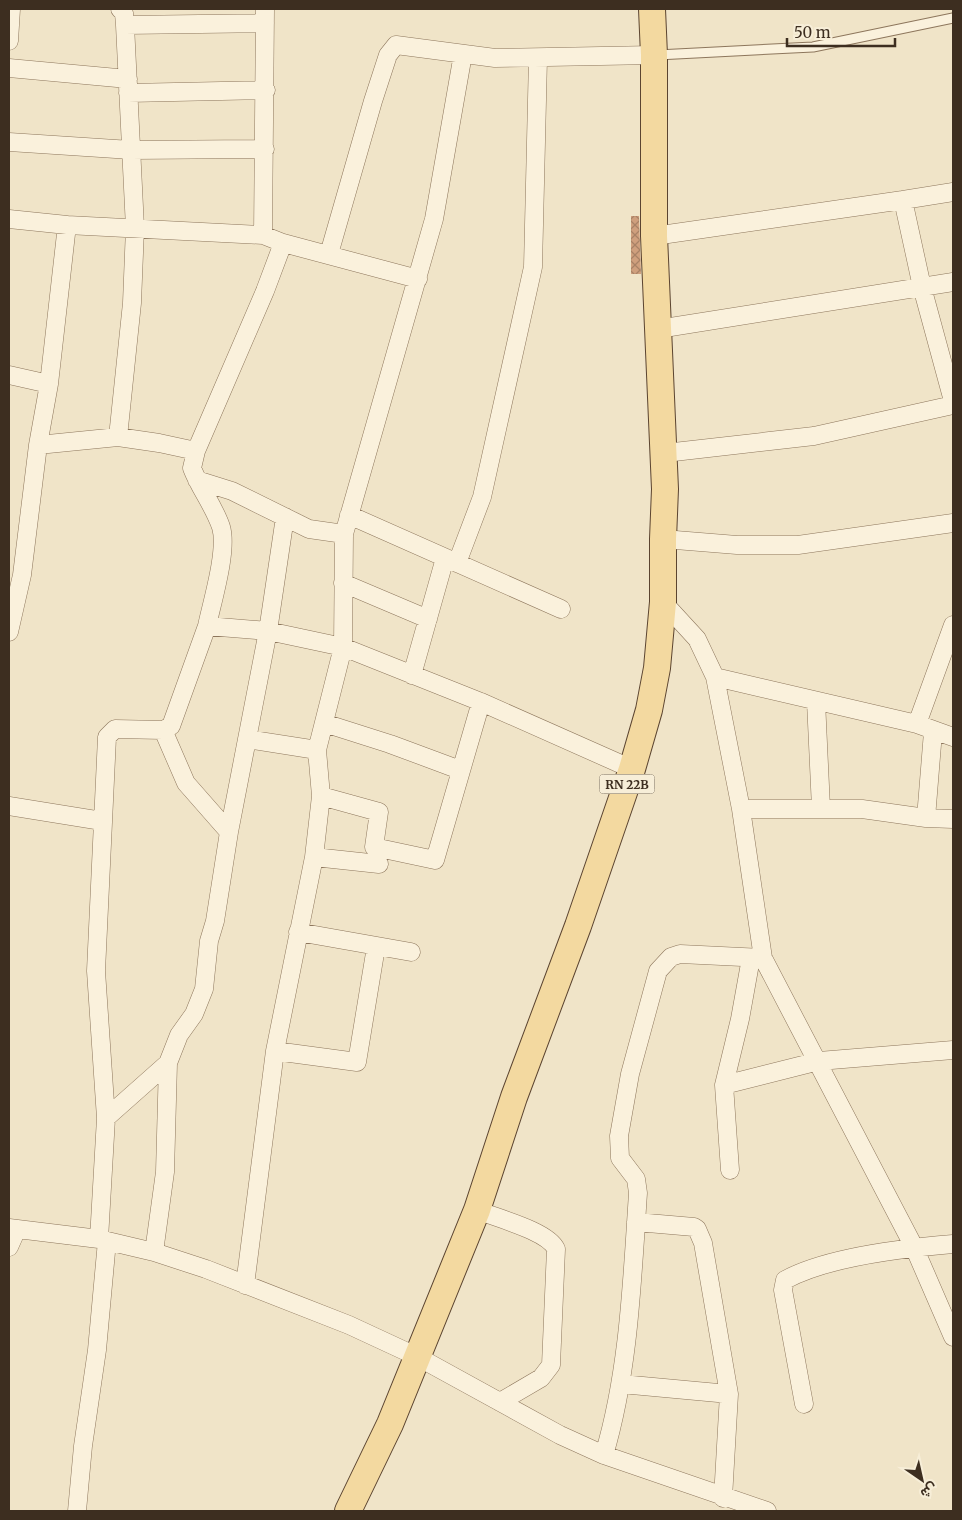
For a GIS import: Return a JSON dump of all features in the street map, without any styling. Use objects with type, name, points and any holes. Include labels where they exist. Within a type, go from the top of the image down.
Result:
[{"type":"main road","name":"RN 22B","points":[[348,1511],[379,1449],[477,1210],[514,1097],[578,926],[632,769],[651,702],[657,668],[664,602],[664,453],[654,236],[654,55],[652,9]]},
{"type":"street","points":[[9,41],[11,9]]},
{"type":"street","points":[[118,437],[132,303],[135,228],[128,86],[122,17],[265,16],[266,90],[263,235]]},
{"type":"street","points":[[329,254],[388,55],[396,45],[496,58],[654,55]]},
{"type":"street","points":[[245,1285],[275,1051],[314,857],[320,796],[317,750],[342,647],[344,534],[434,219],[462,54]]},
{"type":"street","points":[[412,675],[428,619],[451,561],[482,497],[533,267],[538,58]]},
{"type":"street","points":[[9,68],[128,86],[266,90]]},
{"type":"street","points":[[9,142],[131,150],[265,149]]},
{"type":"street","points":[[654,236],[953,192]]},
{"type":"street","points":[[903,200],[922,287],[953,401]]},
{"type":"street","points":[[9,219],[67,225],[263,235],[283,243],[418,279]]},
{"type":"street","points":[[9,632],[22,575],[38,445],[49,384],[67,225]]},
{"type":"street","points":[[77,1511],[82,1446],[103,1300],[106,1118],[96,971],[102,821],[109,733],[115,729],[163,730],[172,724],[206,626],[223,544],[218,521],[192,468],[196,451],[265,291],[283,243]]},
{"type":"street","points":[[658,329],[953,282]]},
{"type":"street","points":[[9,375],[49,384]]},
{"type":"street","points":[[664,453],[814,436],[953,406]]},
{"type":"street","points":[[38,445],[118,437],[196,451]]},
{"type":"street","points":[[197,480],[232,491],[309,528],[344,534]]},
{"type":"street","points":[[349,515],[560,609]]},
{"type":"street","points":[[154,1252],[165,1172],[168,1063],[179,1035],[194,1014],[204,989],[229,832],[268,631],[285,517]]},
{"type":"street","points":[[663,539],[737,545],[798,546],[953,523]]},
{"type":"street","points":[[343,583],[428,619]]},
{"type":"street","points":[[664,602],[697,639],[715,676],[741,809],[757,958],[724,1085],[730,1170]]},
{"type":"street","points":[[926,818],[925,728],[953,625]]},
{"type":"street","points":[[206,626],[268,631],[342,647],[481,702],[632,769]]},
{"type":"street","points":[[715,676],[925,728],[953,737]]},
{"type":"street","points":[[816,701],[821,808]]},
{"type":"street","points":[[320,796],[379,812],[374,847],[435,860],[481,702]]},
{"type":"street","points":[[324,723],[390,744],[460,770]]},
{"type":"street","points":[[163,730],[186,782],[229,832]]},
{"type":"street","points":[[247,739],[317,750]]},
{"type":"street","points":[[9,806],[102,821]]},
{"type":"street","points":[[741,809],[862,809],[926,818],[953,819]]},
{"type":"street","points":[[314,857],[379,864]]},
{"type":"street","points":[[298,932],[411,952]]},
{"type":"street","points":[[275,1051],[357,1062],[376,947]]},
{"type":"street","points":[[604,1456],[615,1420],[621,1384],[638,1186],[636,1179],[620,1158],[618,1136],[630,1074],[658,971],[671,957],[680,954],[757,958]]},
{"type":"street","points":[[757,958],[818,1061],[872,1171],[914,1247],[953,1337]]},
{"type":"street","points":[[724,1085],[818,1061],[953,1050]]},
{"type":"street","points":[[106,1118],[168,1063]]},
{"type":"street","points":[[477,1210],[548,1239],[556,1249],[551,1365],[541,1378],[500,1402]]},
{"type":"street","points":[[636,1222],[694,1227],[697,1229],[703,1243],[729,1394],[724,1498]]},
{"type":"street","points":[[9,1247],[13,1229],[103,1240],[154,1252],[349,1324],[418,1357],[560,1435],[604,1456],[767,1511]]},
{"type":"street","points":[[804,1404],[783,1290],[785,1280],[816,1268],[914,1247],[953,1244]]},
{"type":"street","points":[[621,1384],[729,1394]]},
{"type":"lane","points":[[654,55],[813,47],[953,18]]},
{"type":"building","points":[[631,216],[639,216],[641,274],[631,274]]}]
